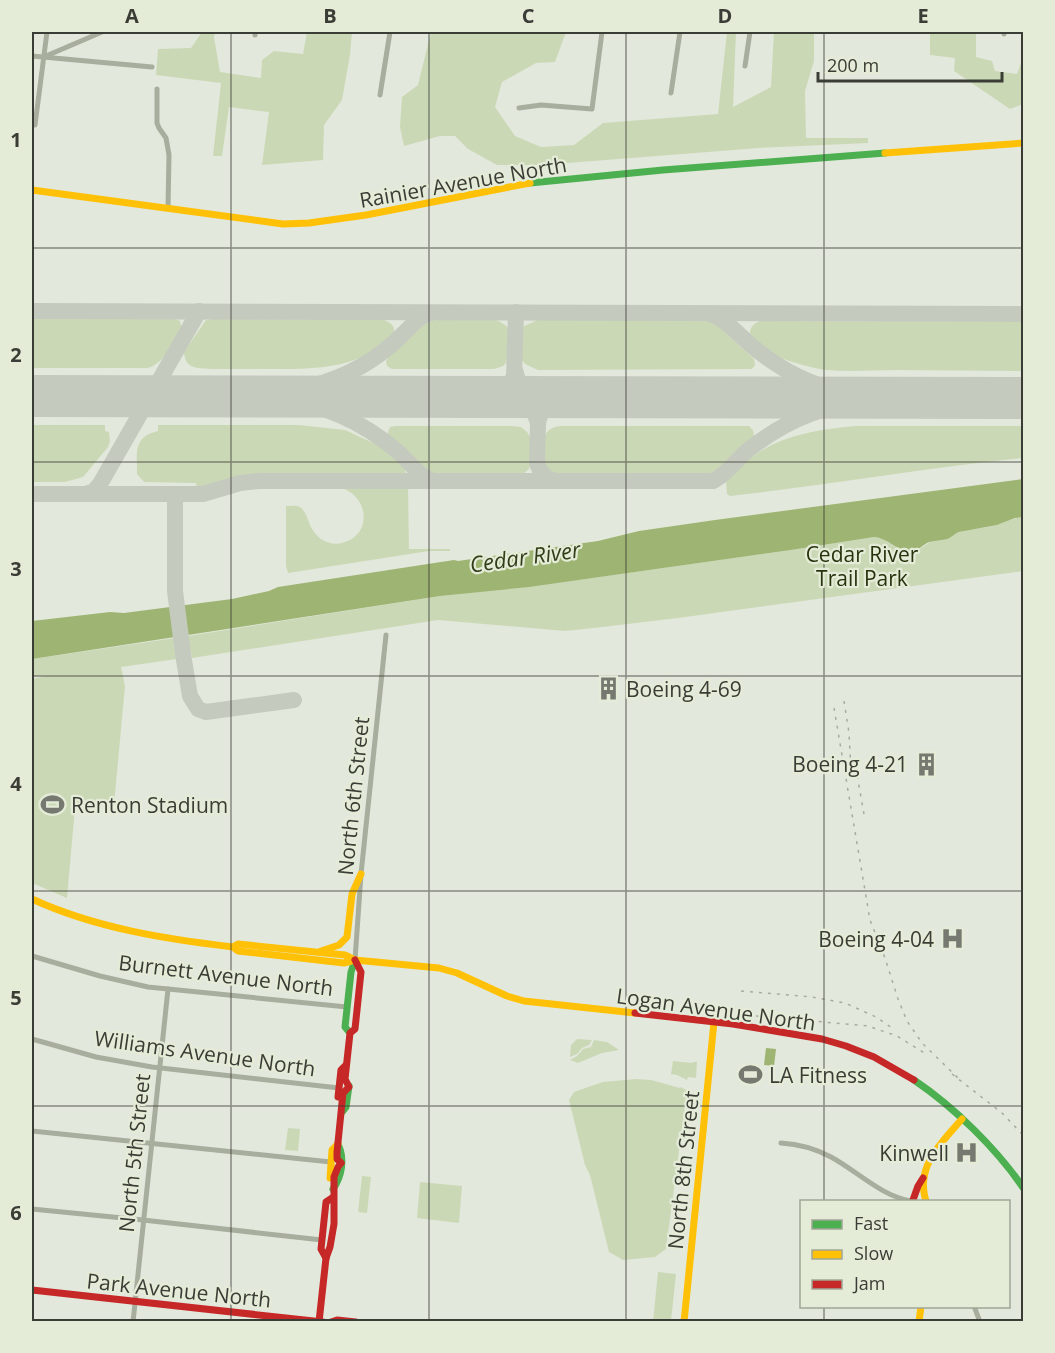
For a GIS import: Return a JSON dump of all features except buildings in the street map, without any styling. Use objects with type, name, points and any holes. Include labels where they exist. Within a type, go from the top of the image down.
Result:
[{"type":"main road","name":"Rainier Avenue North","points":[[32,190],[269,223],[309,223],[366,216],[530,183],[663,170],[1023,143]]},
{"type":"main road","points":[[316,952],[341,945],[345,941],[352,894],[361,874]]},
{"type":"main road","name":"Logan Avenue North","points":[[32,900],[79,917],[139,934],[233,947],[238,951],[344,963],[355,960],[439,968],[524,1001],[714,1022],[803,1035],[856,1049],[920,1083],[989,1146],[1023,1189]]},
{"type":"main road","name":"Logan Avenue North","points":[[233,947],[238,944],[345,955],[355,960]]},
{"type":"main road","name":"North 6th Street","points":[[350,1033],[345,1027],[351,972],[355,960]]},
{"type":"main road","name":"North 6th Street","points":[[341,1114],[346,1107],[349,1087],[350,1073],[346,1065],[350,1033],[355,1029],[360,972],[355,960]]},
{"type":"main road","name":"North 8th Street","points":[[684,1322],[714,1022]]},
{"type":"main road","name":"North 6th Street","points":[[333,1189],[339,1182],[341,1163],[342,1151],[338,1144],[341,1114],[338,1106],[341,1070],[346,1065]]},
{"type":"main road","points":[[926,1200],[924,1170],[940,1144],[962,1119]]},
{"type":"main road","name":"North 6th Street","points":[[320,1321],[334,1206],[333,1189],[329,1179],[332,1150],[338,1144]]},
{"type":"main road","points":[[911,1200],[923,1178]]},
{"type":"main road","name":"North 6th Street","points":[[326,1258],[321,1249],[326,1202],[332,1198]]},
{"type":"main road","name":"Park Avenue North","points":[[32,1290],[320,1321]]},
{"type":"main road","points":[[331,1322],[337,1320],[356,1322]]},
{"type":"street","points":[[33,125],[47,32]]},
{"type":"street","points":[[43,58],[102,32]]},
{"type":"street","points":[[380,96],[390,32]]},
{"type":"street","points":[[519,108],[541,105],[592,109],[602,32]]},
{"type":"street","points":[[671,93],[680,32]]},
{"type":"street","points":[[745,66],[750,32]]},
{"type":"street","points":[[32,56],[152,67]]},
{"type":"street","points":[[157,89],[157,123],[166,138],[169,155],[168,209]]},
{"type":"street","name":"North 6th Street","points":[[355,960],[361,874],[386,635]]},
{"type":"street","name":"Burnett Avenue North","points":[[32,956],[99,976],[148,987],[347,1007]]},
{"type":"street","name":"North 5th Street","points":[[133,1322],[168,989]]},
{"type":"street","name":"Williams Avenue North","points":[[32,1039],[96,1057],[159,1068],[339,1088]]},
{"type":"street","points":[[32,1131],[331,1162]]},
{"type":"street","points":[[781,1143],[808,1148],[830,1156],[889,1194],[908,1200]]},
{"type":"street","points":[[889,1194],[894,1200]]},
{"type":"street","points":[[32,1209],[322,1240]]},
{"type":"green space","points":[[202,32],[215,32],[220,72],[261,78],[262,60],[274,51],[303,54],[307,32],[352,32],[342,100],[324,125],[323,160],[262,165],[269,112],[229,107],[222,156],[213,156],[221,83],[156,75],[158,49],[191,48]]},
{"type":"green space","points":[[431,32],[566,32],[555,62],[536,63],[502,82],[495,107],[515,136],[541,147],[574,145],[603,123],[718,114],[727,32],[736,32],[733,107],[771,87],[774,32],[814,32],[814,61],[805,91],[806,138],[868,138],[868,143],[759,148],[542,165],[497,165],[468,149],[455,136],[440,136],[404,146],[400,127],[402,97],[418,85]]},
{"type":"green space","points":[[930,32],[976,32],[976,57],[992,61],[995,71],[1017,74],[1023,63],[1023,104],[1010,109],[954,71],[955,58],[930,55]]},
{"type":"green space","points":[[32,318],[175,319],[180,321],[181,327],[164,357],[148,368],[32,368]]},
{"type":"green space","points":[[540,319],[713,321],[754,359],[755,365],[752,369],[538,370],[525,364],[521,359],[521,333],[524,326]]},
{"type":"green space","points":[[206,320],[384,320],[392,325],[394,335],[368,354],[324,367],[211,369],[189,365],[184,352]]},
{"type":"green space","points":[[437,320],[496,320],[504,324],[508,328],[509,336],[505,363],[494,369],[392,369],[387,366],[386,361],[389,356],[406,340],[418,329]]},
{"type":"green space","points":[[760,321],[1023,322],[1023,371],[818,369],[795,363],[760,347],[753,341],[750,329]]},
{"type":"green space","points":[[32,425],[105,425],[105,431],[109,432],[110,442],[83,477],[65,482],[32,482]]},
{"type":"green space","points":[[158,425],[299,425],[345,430],[382,447],[404,468],[406,474],[400,477],[265,475],[197,489],[196,483],[144,482],[137,474],[138,446],[144,437],[158,431]]},
{"type":"green space","points":[[560,426],[749,426],[754,436],[711,476],[704,478],[549,476],[543,462],[544,438],[548,431]]},
{"type":"green space","points":[[855,426],[1023,426],[1023,458],[767,492],[730,496],[727,494],[726,482],[730,477],[751,458],[770,446],[806,433]]},
{"type":"green space","points":[[390,427],[521,427],[531,438],[531,463],[529,469],[517,477],[435,477],[426,473],[389,438]]},
{"type":"green space","points":[[338,486],[408,486],[409,549],[450,549],[450,551],[429,551],[288,573],[286,506],[300,507],[314,531],[328,542],[342,543],[352,539],[359,532],[363,524],[362,506],[349,491]]},
{"type":"green space","name":"Cedar River Trail Park","points":[[1023,517],[1023,571],[565,631],[438,620],[192,658],[188,636],[440,596],[592,578],[874,537],[908,551],[916,551],[930,542],[953,534]]},
{"type":"green space","points":[[175,638],[177,659],[121,667],[125,686],[114,805],[79,803],[78,808],[75,808],[67,898],[32,883],[32,679],[48,675],[32,677],[32,659]]},
{"type":"green space","points":[[577,1039],[592,1040],[589,1045],[570,1057],[571,1045]]},
{"type":"green space","points":[[594,1040],[607,1042],[619,1050],[602,1053],[578,1063],[570,1060],[583,1049],[591,1047]]},
{"type":"green space","points":[[673,1061],[697,1062],[696,1078],[688,1077],[687,1080],[671,1074]]},
{"type":"green space","points":[[651,1080],[687,1090],[666,1249],[655,1257],[623,1260],[609,1252],[569,1100],[574,1092],[603,1082]]},
{"type":"green space","points":[[288,1128],[300,1129],[298,1151],[285,1150]]},
{"type":"green space","points":[[362,1176],[371,1177],[367,1213],[358,1212]]},
{"type":"green space","points":[[420,1182],[462,1186],[459,1223],[417,1218]]},
{"type":"green space","points":[[658,1272],[676,1274],[671,1321],[653,1321]]},
{"type":"water","name":"Cedar River","points":[[1023,479],[1023,517],[997,525],[959,532],[947,539],[929,542],[913,551],[900,549],[883,539],[874,537],[529,587],[440,596],[32,659],[32,621],[110,612],[124,613],[232,599],[278,587],[598,541],[639,531]]},
{"type":"water","points":[[766,1048],[776,1049],[774,1066],[764,1065]]},
{"type":"pier","points":[[183,602],[189,639],[175,641],[170,604]]},
{"type":"taxiway","points":[[32,311],[1024,314]]},
{"type":"taxiway","points":[[85,494],[94,491],[100,484],[199,311]]},
{"type":"taxiway","points":[[483,397],[501,391],[514,376],[516,312]]},
{"type":"taxiway","points":[[263,396],[306,388],[360,367],[395,342],[419,319],[431,313]]},
{"type":"taxiway","points":[[710,314],[729,325],[767,358],[797,376],[819,385],[865,395]]},
{"type":"taxiway","points":[[515,370],[519,382],[525,389],[545,398]]},
{"type":"taxiway","points":[[510,397],[528,406],[538,423]]},
{"type":"taxiway","points":[[278,398],[326,410],[356,423],[384,441],[418,472],[433,481]]},
{"type":"taxiway","points":[[556,481],[544,475],[537,463],[538,423],[546,406],[563,398]]},
{"type":"taxiway","points":[[32,494],[203,494],[240,483],[258,481],[713,481],[748,450],[795,421],[843,404],[880,399]]},
{"type":"taxiway","points":[[175,494],[175,591],[190,696],[198,709],[206,712],[294,700]]},
{"type":"runway","points":[[32,396],[1024,398]]},
{"type":"railway","points":[[844,701],[851,770]]},
{"type":"railway","points":[[834,708],[870,920],[907,1021],[922,1043],[958,1078]]},
{"type":"railway","points":[[854,758],[864,814]]},
{"type":"railway","points":[[741,991],[812,997],[845,1003],[876,1017],[895,1030]]},
{"type":"railway","points":[[756,1016],[868,1026],[897,1036],[926,1054]]},
{"type":"railway","points":[[952,1074],[1002,1113],[1024,1136]]},
{"type":"traffic: fast","points":[[530,183],[885,153]]},
{"type":"traffic: fast","points":[[350,1033],[345,1027],[351,972],[355,960]]},
{"type":"traffic: fast","points":[[914,1080],[974,1130],[1001,1159],[1024,1189]]},
{"type":"traffic: fast","points":[[342,1112],[346,1107],[349,1086]]},
{"type":"traffic: fast","points":[[333,1189],[342,1167],[338,1144]]},
{"type":"traffic: slow","points":[[885,153],[1024,143]]},
{"type":"traffic: slow","points":[[32,190],[283,224],[309,223],[366,215],[530,183]]},
{"type":"traffic: slow","points":[[321,951],[339,945],[347,937],[352,894],[361,874]]},
{"type":"traffic: slow","points":[[32,899],[80,918],[156,936],[233,947],[238,951],[344,963],[355,960]]},
{"type":"traffic: slow","points":[[233,947],[238,944],[345,955],[355,960],[439,968],[457,973],[507,996],[524,1001],[635,1013]]},
{"type":"traffic: slow","points":[[684,1322],[714,1022]]},
{"type":"traffic: slow","points":[[926,1200],[924,1177],[927,1166],[938,1147],[962,1119]]},
{"type":"traffic: slow","points":[[330,1178],[332,1150],[338,1144]]},
{"type":"traffic: slow","points":[[919,1322],[921,1308]]},
{"type":"traffic: jam","points":[[341,1163],[337,1159],[337,1152],[343,1093],[349,1087],[345,1079],[350,1033],[355,1029],[361,972],[355,960]]},
{"type":"traffic: jam","points":[[635,1013],[733,1024],[822,1039],[874,1057],[914,1080]]},
{"type":"traffic: jam","points":[[338,1097],[341,1070],[346,1065]]},
{"type":"traffic: jam","points":[[319,1322],[326,1258],[334,1224],[334,1177],[341,1163]]},
{"type":"traffic: jam","points":[[913,1200],[923,1178]]},
{"type":"traffic: jam","points":[[326,1258],[321,1249],[326,1202],[332,1198]]},
{"type":"traffic: jam","points":[[32,1290],[323,1322]]},
{"type":"traffic: jam","points":[[331,1322],[337,1320],[356,1322]]},
{"type":"place","name":"Boeing 4-69","points":[[608,689]]},
{"type":"place","name":"Boeing 4-21","points":[[926,764]]},
{"type":"place","name":"Renton Stadium","points":[[53,805]]},
{"type":"place","name":"Boeing 4-04","points":[[952,939]]},
{"type":"place","name":"LA Fitness","points":[[751,1075]]},
{"type":"place","name":"Kinwell","points":[[967,1153]]}]
